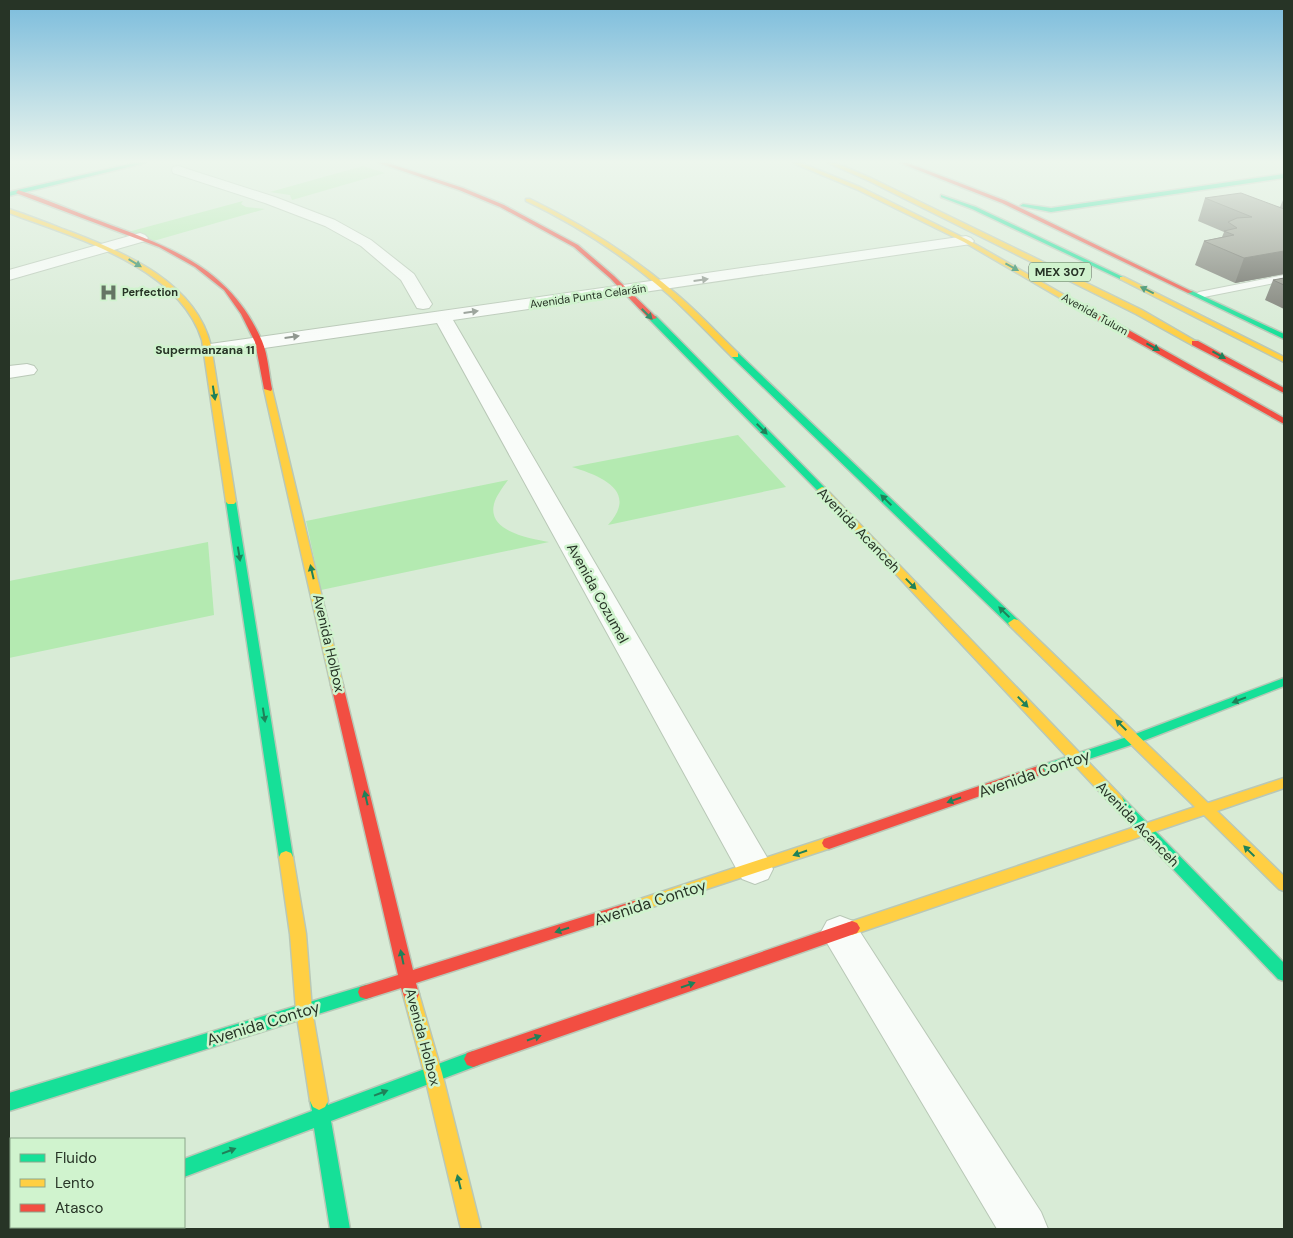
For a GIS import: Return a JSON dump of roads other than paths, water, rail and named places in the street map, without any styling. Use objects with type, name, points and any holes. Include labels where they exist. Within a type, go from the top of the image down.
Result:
[{"type":"street","points":[[32,221],[104,248],[128,259],[160,278],[186,302],[198,320],[207,342],[298,934],[304,1010],[340,1229]]},
{"type":"street","name":"Avenida Holbox","points":[[93,221],[161,246],[197,266],[226,289],[251,326],[259,342],[261,361],[408,980],[471,1229]]},
{"type":"street","name":"Avenida Cozumel","points":[[327,221],[366,243],[408,277],[433,310],[755,869]]},
{"type":"street","name":"Avenida Acanceh","points":[[529,221],[576,246],[612,277],[782,448],[1075,758],[1284,974]]},
{"type":"street","points":[[571,221],[610,245],[662,285],[1284,885]]},
{"type":"street","name":"Avenida Tulum","points":[[926,221],[966,241],[1284,421]]},
{"type":"street","name":"Avenida Tulum","points":[[956,221],[1126,305],[1284,391]]},
{"type":"street","name":"MEX 307","points":[[1001,221],[1132,283],[1284,360]]},
{"type":"street","points":[[1059,221],[1080,228],[1199,295],[1284,337]]},
{"type":"street","points":[[1075,221],[1080,228]]},
{"type":"street","name":"Avenida Punta Celaráin","points":[[207,342],[259,342],[612,277],[945,230]]},
{"type":"street","points":[[9,275],[140,238]]},
{"type":"street","name":"Avenida Punta Celaráin","points":[[395,307],[433,310],[624,291],[966,241]]},
{"type":"street","points":[[1044,285],[1126,305]]},
{"type":"street","points":[[1240,316],[1265,341],[1284,354]]},
{"type":"street","points":[[207,342],[228,330],[270,324]]},
{"type":"street","name":"Avenida Contoy","points":[[9,1102],[304,1010],[408,980],[755,869],[1075,758],[1135,740],[1284,682]]},
{"type":"street","points":[[185,1168],[433,1073],[840,932],[1284,783]]},
{"type":"street","points":[[840,932],[1024,1229]]},
{"type":"lane","points":[[1199,295],[1284,278]]},
{"type":"place","name":"Perfection","points":[[108,292]]},
{"type":"district","name":"Supermanzana 11","points":[[205,350]]}]
